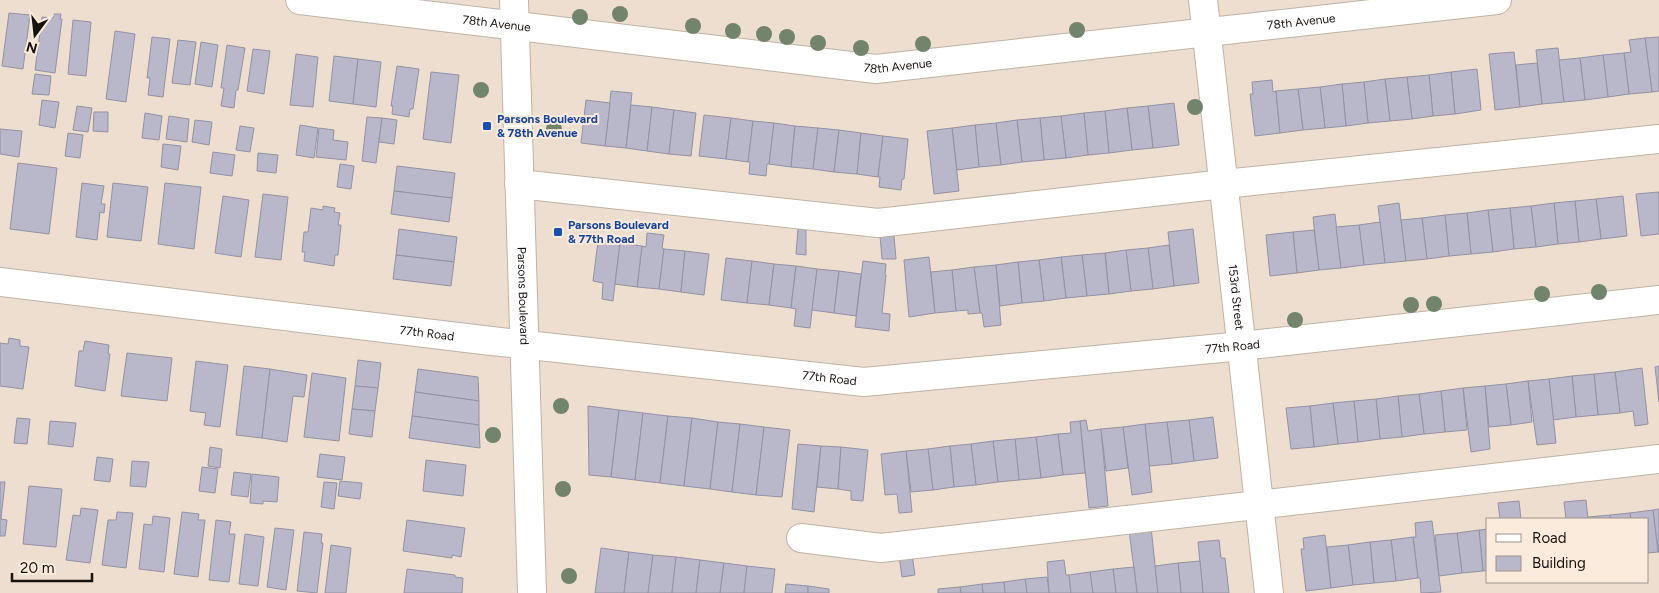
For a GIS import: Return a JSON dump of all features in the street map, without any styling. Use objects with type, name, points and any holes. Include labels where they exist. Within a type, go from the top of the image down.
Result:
[{"type":"street","name":"78th Avenue","points":[[300,0],[514,13],[876,69],[1497,0]]},
{"type":"street","name":"153rd Street","points":[[1203,0],[1269,593]]},
{"type":"street","name":"Parsons Boulevard","points":[[514,13],[532,593]]},
{"type":"street","points":[[520,184],[878,224],[1224,184],[1659,139]]},
{"type":"street","name":"77th Road","points":[[0,282],[864,382],[1242,346],[1659,300]]},
{"type":"street","points":[[801,538],[881,548],[1659,459]]},
{"type":"building","points":[[9,13],[30,15],[23,69],[2,66]]},
{"type":"building","points":[[54,14],[61,14],[60,19],[62,19],[55,73],[35,70],[42,17],[53,18]]},
{"type":"building","points":[[73,20],[91,22],[86,76],[68,74]]},
{"type":"building","points":[[115,31],[135,34],[126,102],[106,99]]},
{"type":"building","points":[[152,37],[170,39],[163,97],[148,95],[150,78],[147,78]]},
{"type":"building","points":[[1659,37],[1659,91],[1652,92],[1645,38]]},
{"type":"building","points":[[1645,38],[1652,92],[1629,94],[1624,53],[1631,52],[1629,40]]},
{"type":"building","points":[[178,40],[196,42],[190,85],[172,83]]},
{"type":"building","points":[[201,42],[218,45],[212,87],[195,84]]},
{"type":"building","points":[[227,45],[245,48],[234,108],[221,106],[224,88],[221,88]]},
{"type":"building","points":[[1558,48],[1564,102],[1542,104],[1536,50]]},
{"type":"building","points":[[253,49],[270,51],[264,94],[247,91]]},
{"type":"building","points":[[1514,52],[1520,107],[1495,110],[1489,54]]},
{"type":"building","points":[[1624,53],[1629,94],[1608,97],[1603,55]]},
{"type":"building","points":[[296,54],[318,57],[313,107],[290,105]]},
{"type":"building","points":[[1603,55],[1608,97],[1585,100],[1580,58]]},
{"type":"building","points":[[334,56],[358,59],[353,104],[329,101]]},
{"type":"building","points":[[1580,58],[1585,100],[1564,102],[1559,60]]},
{"type":"building","points":[[358,59],[381,62],[376,107],[353,104]]},
{"type":"building","points":[[1537,63],[1542,104],[1520,107],[1516,65]]},
{"type":"building","points":[[397,66],[419,69],[413,109],[410,109],[409,117],[392,114],[393,106],[391,106]]},
{"type":"building","points":[[1477,69],[1481,110],[1455,114],[1451,72]]},
{"type":"building","points":[[431,72],[459,75],[451,143],[423,139]]},
{"type":"building","points":[[1451,72],[1455,114],[1433,116],[1429,75]]},
{"type":"building","points":[[35,74],[51,76],[49,95],[32,94]]},
{"type":"building","points":[[1429,75],[1433,116],[1412,119],[1407,77]]},
{"type":"building","points":[[1407,77],[1412,119],[1390,121],[1385,79]]},
{"type":"building","points":[[1385,79],[1390,121],[1368,123],[1364,82]]},
{"type":"building","points":[[1272,80],[1273,92],[1276,91],[1280,133],[1255,136],[1250,94],[1253,94],[1252,82]]},
{"type":"building","points":[[1364,82],[1368,123],[1346,126],[1342,84]]},
{"type":"building","points":[[1342,84],[1346,126],[1325,128],[1320,87]]},
{"type":"building","points":[[1320,87],[1325,128],[1303,130],[1298,89]]},
{"type":"building","points":[[1298,89],[1303,130],[1280,133],[1276,91]]},
{"type":"building","points":[[611,91],[632,93],[626,148],[605,146]]},
{"type":"building","points":[[42,100],[59,102],[55,128],[39,125]]},
{"type":"building","points":[[586,100],[610,103],[605,146],[581,143]]},
{"type":"building","points":[[1174,103],[1179,145],[1153,148],[1148,106]]},
{"type":"building","points":[[631,105],[652,107],[647,151],[626,148]]},
{"type":"building","points":[[77,106],[92,108],[88,132],[73,130]]},
{"type":"building","points":[[1148,106],[1153,148],[1132,150],[1127,108]]},
{"type":"building","points":[[652,107],[674,110],[669,154],[647,151]]},
{"type":"building","points":[[1127,108],[1132,150],[1109,153],[1105,111]]},
{"type":"building","points":[[674,110],[696,113],[691,156],[669,154]]},
{"type":"building","points":[[1105,111],[1109,153],[1088,155],[1084,113]]},
{"type":"building","points":[[94,112],[108,112],[108,132],[93,131]]},
{"type":"building","points":[[145,113],[162,116],[159,140],[142,138]]},
{"type":"building","points":[[1084,113],[1088,155],[1066,158],[1061,116]]},
{"type":"building","points":[[704,115],[731,118],[726,159],[699,156]]},
{"type":"building","points":[[169,116],[189,119],[187,142],[166,139]]},
{"type":"building","points":[[1061,116],[1066,158],[1044,160],[1040,118]]},
{"type":"building","points":[[367,117],[382,118],[376,163],[362,161]]},
{"type":"building","points":[[382,118],[397,120],[394,144],[379,142]]},
{"type":"building","points":[[731,118],[753,121],[748,162],[726,159]]},
{"type":"building","points":[[1040,118],[1044,160],[1022,162],[1017,120]]},
{"type":"building","points":[[195,120],[212,122],[209,145],[192,142]]},
{"type":"building","points":[[1017,120],[1022,162],[1001,165],[996,123]]},
{"type":"building","points":[[753,121],[774,123],[766,176],[749,174],[750,162],[748,162]]},
{"type":"building","points":[[774,123],[795,126],[791,167],[769,164]]},
{"type":"building","points":[[996,123],[1001,165],[979,167],[975,125]]},
{"type":"building","points":[[300,125],[318,128],[314,158],[296,155]]},
{"type":"building","points":[[975,125],[979,167],[957,170],[952,128]]},
{"type":"building","points":[[240,126],[254,128],[250,152],[236,150]]},
{"type":"building","points":[[795,126],[818,128],[813,169],[791,167]]},
{"type":"building","points":[[319,128],[334,130],[333,140],[348,142],[346,160],[316,157]]},
{"type":"building","points":[[818,128],[839,130],[834,172],[813,169]]},
{"type":"building","points":[[952,128],[959,191],[934,194],[927,131]]},
{"type":"building","points":[[0,129],[22,131],[19,157],[0,154]]},
{"type":"building","points":[[839,130],[861,133],[857,174],[834,172]]},
{"type":"building","points":[[68,133],[83,135],[80,158],[65,156]]},
{"type":"building","points":[[861,133],[883,136],[878,177],[857,174]]},
{"type":"building","points":[[883,136],[908,139],[901,190],[879,187],[880,177],[878,177]]},
{"type":"building","points":[[163,144],[181,146],[178,170],[161,167]]},
{"type":"building","points":[[213,152],[235,155],[232,176],[210,173]]},
{"type":"building","points":[[258,153],[278,155],[276,173],[257,171]]},
{"type":"building","points":[[18,163],[57,168],[49,234],[10,229]]},
{"type":"building","points":[[340,164],[354,166],[351,189],[337,187]]},
{"type":"building","points":[[397,166],[455,173],[452,198],[394,191]]},
{"type":"building","points":[[82,183],[104,186],[101,204],[105,204],[104,213],[100,212],[97,240],[76,237]]},
{"type":"building","points":[[113,183],[148,187],[141,241],[107,237]]},
{"type":"building","points":[[165,183],[201,187],[194,249],[158,244]]},
{"type":"building","points":[[394,191],[452,198],[449,222],[391,214]]},
{"type":"building","points":[[1659,192],[1659,234],[1641,236],[1636,194]]},
{"type":"building","points":[[263,194],[288,197],[281,260],[255,257]]},
{"type":"building","points":[[223,196],[249,200],[241,257],[215,253]]},
{"type":"building","points":[[1623,196],[1627,236],[1601,239],[1596,199]]},
{"type":"building","points":[[1596,199],[1601,239],[1579,242],[1575,201]]},
{"type":"building","points":[[1575,201],[1579,242],[1558,244],[1554,203]]},
{"type":"building","points":[[1399,203],[1406,261],[1385,263],[1378,206]]},
{"type":"building","points":[[1554,203],[1558,244],[1536,247],[1531,206]]},
{"type":"building","points":[[323,206],[335,208],[334,212],[340,213],[338,225],[341,225],[338,255],[335,255],[334,266],[304,261],[305,252],[302,252],[304,232],[308,232],[311,208],[323,210]]},
{"type":"building","points":[[1531,206],[1536,247],[1514,249],[1510,208]]},
{"type":"building","points":[[1510,208],[1514,249],[1493,252],[1488,210]]},
{"type":"building","points":[[1488,210],[1493,252],[1471,254],[1467,213]]},
{"type":"building","points":[[1467,213],[1471,254],[1449,256],[1445,215]]},
{"type":"building","points":[[1335,214],[1341,268],[1319,270],[1313,217]]},
{"type":"building","points":[[1445,215],[1449,256],[1427,259],[1422,218]]},
{"type":"building","points":[[1422,218],[1427,259],[1406,261],[1401,220]]},
{"type":"building","points":[[1380,222],[1385,263],[1364,265],[1359,225]]},
{"type":"building","points":[[1359,225],[1364,265],[1341,268],[1336,227]]},
{"type":"building","points":[[399,229],[457,237],[454,262],[396,255]]},
{"type":"building","points":[[798,229],[806,229],[806,255],[796,254]]},
{"type":"building","points":[[1193,229],[1199,283],[1174,286],[1168,232]]},
{"type":"building","points":[[1314,230],[1319,270],[1297,273],[1293,232]]},
{"type":"building","points":[[1293,232],[1297,273],[1270,276],[1266,235]]},
{"type":"building","points":[[647,233],[664,235],[659,289],[637,287],[642,246],[646,247]]},
{"type":"building","points":[[880,236],[894,236],[896,259],[882,259]]},
{"type":"building","points":[[598,241],[620,243],[613,301],[602,299],[603,283],[593,281]]},
{"type":"building","points":[[620,243],[642,246],[637,287],[615,284]]},
{"type":"building","points":[[1169,245],[1174,286],[1153,289],[1148,248]]},
{"type":"building","points":[[1148,248],[1153,289],[1131,291],[1126,250]]},
{"type":"building","points":[[664,249],[685,251],[681,292],[659,289]]},
{"type":"building","points":[[1126,250],[1131,291],[1109,294],[1105,253]]},
{"type":"building","points":[[685,251],[709,254],[704,295],[681,292]]},
{"type":"building","points":[[1105,253],[1109,294],[1087,296],[1082,255]]},
{"type":"building","points":[[396,255],[454,262],[451,286],[393,279]]},
{"type":"building","points":[[1082,255],[1087,296],[1066,298],[1061,257]]},
{"type":"building","points":[[929,257],[935,313],[909,317],[904,260]]},
{"type":"building","points":[[1061,257],[1066,298],[1044,301],[1039,260]]},
{"type":"building","points":[[726,258],[752,261],[747,303],[721,300]]},
{"type":"building","points":[[1039,260],[1044,301],[1022,303],[1018,262]]},
{"type":"building","points":[[752,261],[774,264],[769,305],[747,303]]},
{"type":"building","points":[[863,261],[886,264],[882,313],[890,314],[889,331],[855,327]]},
{"type":"building","points":[[1018,262],[1022,303],[1000,306],[996,265]]},
{"type":"building","points":[[774,264],[796,266],[791,308],[769,305]]},
{"type":"building","points":[[996,265],[1001,325],[984,327],[982,313],[980,313],[974,267]]},
{"type":"building","points":[[796,266],[817,269],[810,328],[794,326],[796,309],[791,308]]},
{"type":"building","points":[[974,267],[980,313],[968,314],[968,310],[956,311],[952,270]]},
{"type":"building","points":[[817,269],[839,271],[834,313],[812,310]]},
{"type":"building","points":[[952,270],[956,311],[935,313],[931,272]]},
{"type":"building","points":[[839,271],[861,274],[856,316],[834,313]]},
{"type":"building","points":[[9,338],[20,340],[20,346],[29,347],[23,389],[0,386],[0,343],[8,344]]},
{"type":"building","points":[[85,341],[109,345],[108,354],[110,354],[105,391],[75,386],[79,351],[83,351]]},
{"type":"building","points":[[127,353],[172,358],[167,401],[121,396]]},
{"type":"building","points":[[358,360],[381,363],[378,388],[355,386]]},
{"type":"building","points":[[196,361],[228,365],[220,427],[204,425],[206,413],[190,411]]},
{"type":"building","points":[[244,366],[270,369],[262,438],[236,435]]},
{"type":"building","points":[[1659,366],[1659,402],[1655,367]]},
{"type":"building","points":[[1642,368],[1648,424],[1635,426],[1633,411],[1620,413],[1615,372]]},
{"type":"building","points":[[270,369],[307,375],[304,397],[293,396],[287,442],[262,438]]},
{"type":"building","points":[[418,369],[478,377],[479,401],[415,392]]},
{"type":"building","points":[[1615,372],[1620,413],[1598,415],[1594,374]]},
{"type":"building","points":[[312,373],[346,378],[339,441],[304,437]]},
{"type":"building","points":[[1594,374],[1598,415],[1576,417],[1572,376]]},
{"type":"building","points":[[1572,376],[1576,417],[1553,420],[1549,379]]},
{"type":"building","points":[[1549,379],[1556,443],[1537,445],[1528,381]]},
{"type":"building","points":[[1528,381],[1532,422],[1511,425],[1506,384]]},
{"type":"building","points":[[1506,384],[1511,425],[1489,427],[1485,386]]},
{"type":"building","points":[[355,386],[378,388],[375,411],[352,409]]},
{"type":"building","points":[[1485,386],[1490,449],[1471,452],[1463,388]]},
{"type":"building","points":[[1463,388],[1467,430],[1445,432],[1441,391]]},
{"type":"building","points":[[1441,391],[1445,432],[1424,434],[1419,394]]},
{"type":"building","points":[[415,392],[479,401],[479,425],[412,416]]},
{"type":"building","points":[[1419,394],[1424,434],[1402,437],[1398,396]]},
{"type":"building","points":[[1398,396],[1402,437],[1380,439],[1376,399]]},
{"type":"building","points":[[1376,399],[1380,439],[1358,442],[1354,401]]},
{"type":"building","points":[[1354,401],[1358,442],[1338,444],[1333,403]]},
{"type":"building","points":[[1333,403],[1338,444],[1314,447],[1310,406]]},
{"type":"building","points":[[588,406],[619,410],[611,477],[589,475]]},
{"type":"building","points":[[1310,406],[1314,447],[1291,449],[1286,408]]},
{"type":"building","points":[[352,409],[375,411],[372,437],[349,434]]},
{"type":"building","points":[[619,410],[643,413],[635,480],[611,477]]},
{"type":"building","points":[[643,413],[668,416],[660,483],[635,480]]},
{"type":"building","points":[[412,416],[479,425],[480,448],[409,438]]},
{"type":"building","points":[[668,416],[692,418],[684,486],[660,483]]},
{"type":"building","points":[[1213,417],[1218,458],[1194,461],[1189,420]]},
{"type":"building","points":[[17,418],[30,419],[27,444],[14,443]]},
{"type":"building","points":[[692,418],[718,422],[710,489],[684,486]]},
{"type":"building","points":[[1086,420],[1088,431],[1101,429],[1108,506],[1089,508],[1080,421]]},
{"type":"building","points":[[1189,420],[1194,461],[1172,464],[1167,422]]},
{"type":"building","points":[[50,421],[76,423],[73,447],[48,444]]},
{"type":"building","points":[[1080,421],[1085,473],[1063,475],[1058,434],[1071,433],[1070,422]]},
{"type":"building","points":[[718,422],[740,424],[732,492],[710,489]]},
{"type":"building","points":[[1167,422],[1172,464],[1149,466],[1145,424]]},
{"type":"building","points":[[740,424],[764,427],[756,495],[732,492]]},
{"type":"building","points":[[1145,424],[1152,492],[1132,495],[1123,427]]},
{"type":"building","points":[[764,427],[790,430],[782,497],[756,495]]},
{"type":"building","points":[[1123,427],[1128,468],[1106,471],[1101,429]]},
{"type":"building","points":[[1058,434],[1063,475],[1041,478],[1036,437]]},
{"type":"building","points":[[1036,437],[1041,478],[1019,480],[1015,439]]},
{"type":"building","points":[[1015,439],[1019,480],[998,482],[993,441]]},
{"type":"building","points":[[993,441],[998,482],[976,485],[971,444]]},
{"type":"building","points":[[798,444],[821,446],[814,512],[792,509]]},
{"type":"building","points":[[971,444],[976,485],[954,487],[950,446]]},
{"type":"building","points":[[821,446],[841,447],[838,489],[817,487]]},
{"type":"building","points":[[950,446],[954,487],[933,490],[928,449]]},
{"type":"building","points":[[210,447],[222,449],[220,468],[208,466]]},
{"type":"building","points":[[841,447],[868,450],[863,501],[851,500],[851,491],[838,489]]},
{"type":"building","points":[[928,449],[933,490],[911,492],[906,451]]},
{"type":"building","points":[[906,451],[912,512],[899,513],[897,494],[885,495],[881,454]]},
{"type":"building","points":[[320,454],[345,457],[342,480],[317,477]]},
{"type":"building","points":[[97,457],[113,459],[110,482],[94,480]]},
{"type":"building","points":[[426,460],[466,465],[463,496],[423,491]]},
{"type":"building","points":[[132,461],[149,462],[146,487],[130,486]]},
{"type":"building","points":[[202,467],[218,469],[215,493],[199,491]]},
{"type":"building","points":[[234,472],[251,474],[248,497],[231,495]]},
{"type":"building","points":[[252,474],[279,477],[277,502],[263,501],[263,504],[250,503]]},
{"type":"building","points":[[340,481],[362,483],[360,499],[338,496]]},
{"type":"building","points":[[0,482],[5,482],[1,519],[7,520],[5,536],[0,536]]},
{"type":"building","points":[[324,482],[337,483],[334,509],[321,507]]},
{"type":"building","points":[[29,486],[62,489],[56,547],[23,544]]},
{"type":"building","points":[[1586,500],[1588,518],[1566,518],[1564,502]]},
{"type":"building","points":[[1519,501],[1521,518],[1500,518],[1498,503]]},
{"type":"building","points":[[81,508],[98,510],[90,563],[66,560],[73,515],[80,516]]},
{"type":"building","points":[[1659,509],[1659,552],[1658,552],[1653,510]]},
{"type":"building","points":[[1653,510],[1658,552],[1649,553],[1649,518],[1631,518],[1630,513]]},
{"type":"building","points":[[117,512],[133,513],[126,568],[102,565],[108,520],[116,520]]},
{"type":"building","points":[[182,512],[199,514],[198,520],[205,520],[198,577],[174,574]]},
{"type":"building","points":[[1630,513],[1631,518],[1610,518],[1610,515]]},
{"type":"building","points":[[1610,515],[1610,518],[1588,517]]},
{"type":"building","points":[[153,516],[170,518],[164,572],[139,569],[144,524],[152,525]]},
{"type":"building","points":[[216,520],[231,522],[229,534],[235,534],[229,582],[209,580]]},
{"type":"building","points":[[407,520],[465,528],[461,557],[452,555],[452,558],[403,551]]},
{"type":"building","points":[[1432,521],[1441,592],[1421,593],[1413,537],[1416,537],[1415,523]]},
{"type":"building","points":[[1151,527],[1158,593],[1137,593],[1129,530]]},
{"type":"building","points":[[275,528],[294,530],[286,590],[267,587]]},
{"type":"building","points":[[1486,529],[1486,570],[1483,571],[1479,530]]},
{"type":"building","points":[[1479,530],[1483,571],[1462,573],[1457,533]]},
{"type":"building","points":[[304,532],[322,534],[321,543],[323,543],[317,593],[297,591]]},
{"type":"building","points":[[1457,533],[1462,573],[1439,576],[1435,535]]},
{"type":"building","points":[[245,534],[264,537],[258,586],[239,584]]},
{"type":"building","points":[[1325,535],[1331,588],[1306,591],[1301,549],[1304,549],[1303,538]]},
{"type":"building","points":[[1413,537],[1418,578],[1396,581],[1391,540]]},
{"type":"building","points":[[1219,540],[1221,558],[1225,558],[1229,593],[1203,593],[1198,542]]},
{"type":"building","points":[[1391,540],[1396,581],[1374,583],[1370,542]]},
{"type":"building","points":[[1370,542],[1374,583],[1353,585],[1348,545]]},
{"type":"building","points":[[331,545],[351,548],[346,593],[325,593]]},
{"type":"building","points":[[1348,545],[1353,585],[1331,588],[1327,547]]},
{"type":"building","points":[[601,548],[629,552],[624,593],[595,593]]},
{"type":"building","points":[[629,552],[653,555],[648,593],[624,593]]},
{"type":"building","points":[[912,554],[915,575],[902,577],[899,556]]},
{"type":"building","points":[[653,555],[676,557],[672,593],[648,593]]},
{"type":"building","points":[[676,557],[700,560],[696,593],[672,593]]},
{"type":"building","points":[[700,560],[724,563],[720,593],[696,593]]},
{"type":"building","points":[[1064,560],[1066,575],[1069,575],[1071,593],[1049,593],[1047,562]]},
{"type":"building","points":[[1200,561],[1203,593],[1181,593],[1178,563]]},
{"type":"building","points":[[724,563],[747,566],[744,593],[720,593]]},
{"type":"building","points":[[1178,563],[1181,593],[1158,593],[1155,566]]},
{"type":"building","points":[[747,566],[775,569],[772,593],[744,593]]},
{"type":"building","points":[[1134,567],[1137,593],[1116,593],[1113,569]]},
{"type":"building","points":[[407,569],[455,575],[455,577],[463,578],[462,593],[404,593]]},
{"type":"building","points":[[1113,569],[1116,593],[1093,593],[1090,572]]},
{"type":"building","points":[[1090,572],[1093,593],[1071,593],[1069,575]]},
{"type":"building","points":[[1047,577],[1049,593],[1027,593],[1025,579]]},
{"type":"building","points":[[1025,579],[1027,593],[1005,593],[1004,582]]},
{"type":"building","points":[[1004,582],[1005,593],[983,593],[982,584]]},
{"type":"building","points":[[786,584],[808,586],[808,593],[785,593]]},
{"type":"building","points":[[982,584],[983,593],[961,593],[960,587]]},
{"type":"building","points":[[808,586],[829,589],[829,593],[808,593]]},
{"type":"building","points":[[960,587],[961,593],[938,593],[938,589]]},
{"type":"place","name":"Parsons Boulevard & 78th Avenue","points":[[487,126]]},
{"type":"place","name":"Parsons Boulevard & 77th Road","points":[[558,232]]}]
